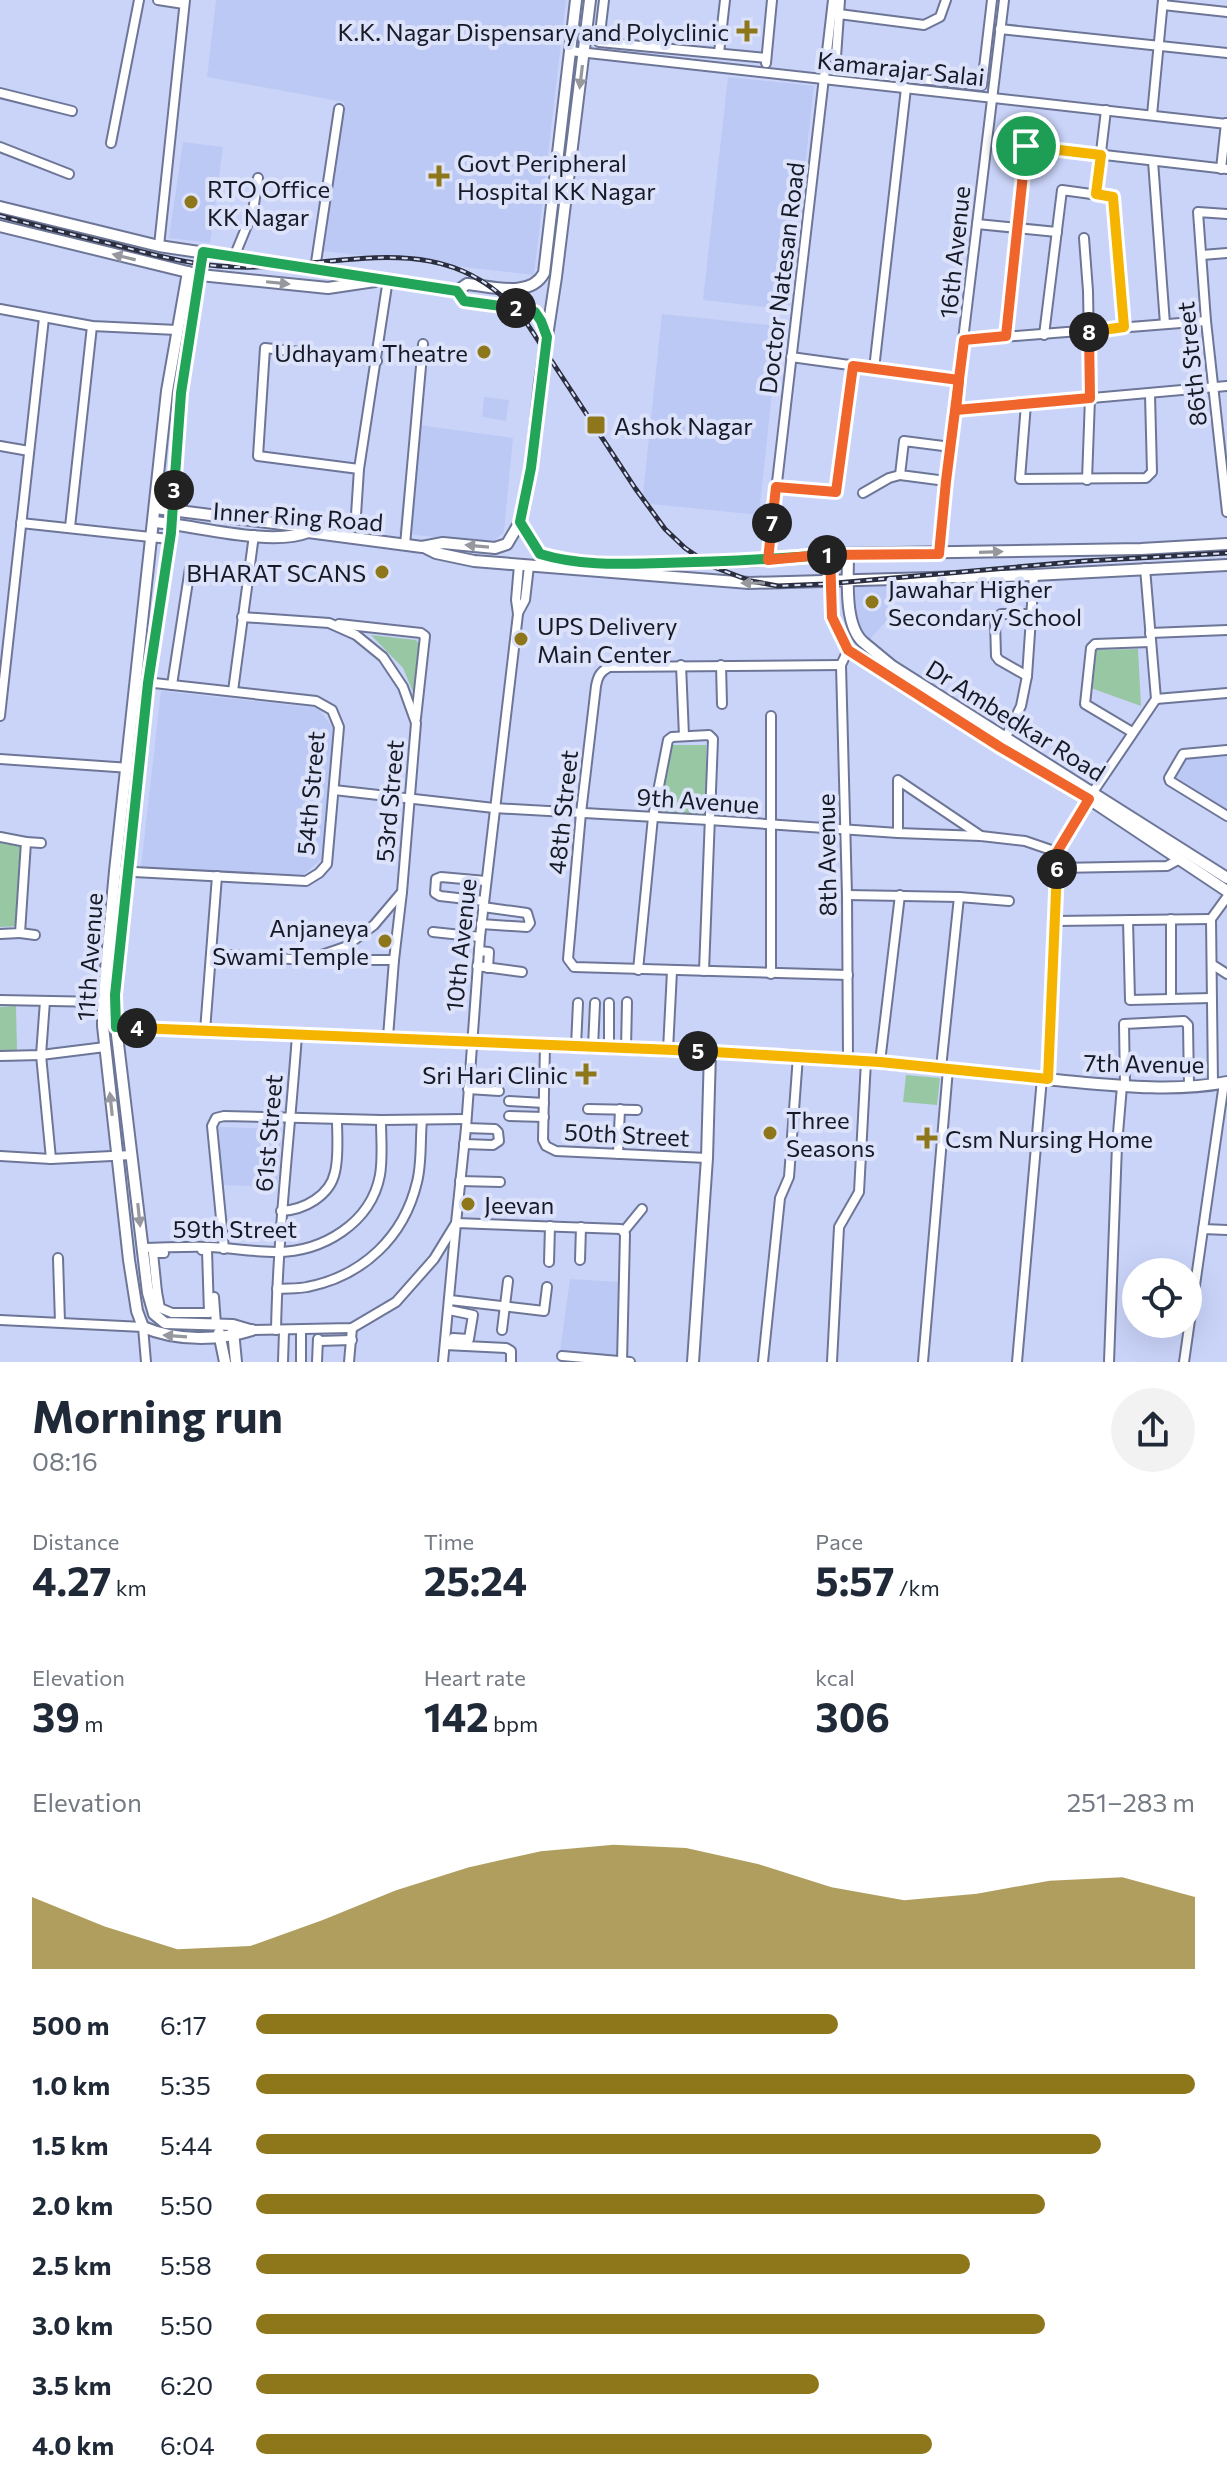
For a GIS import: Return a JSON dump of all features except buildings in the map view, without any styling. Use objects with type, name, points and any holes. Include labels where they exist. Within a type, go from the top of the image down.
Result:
[{"type":"main road","points":[[0,207],[159,246],[457,291],[467,284],[525,289],[536,284],[544,273],[576,0]]},
{"type":"main road","points":[[590,0],[531,468],[520,522],[540,554],[561,560],[616,564],[768,560],[830,554],[1141,549],[1227,544]]},
{"type":"main road","points":[[553,192],[566,194]]},
{"type":"main road","points":[[0,226],[200,275],[328,288],[388,279]]},
{"type":"main road","points":[[171,532],[181,393],[203,252]]},
{"type":"main road","name":"11th Avenue","points":[[188,272],[167,391],[115,871],[103,1026],[129,1260],[137,1311],[143,1327],[160,1334],[221,1336],[233,1331],[252,1330]]},
{"type":"main road","points":[[457,291],[464,301],[530,309],[541,321],[547,337]]},
{"type":"main road","points":[[167,391],[181,393]]},
{"type":"main road","points":[[155,508],[298,526],[308,532]]},
{"type":"main road","name":"Inner Ring Road","points":[[154,522],[171,532],[184,527],[294,537],[308,532],[422,547],[474,561],[749,583],[1034,575],[1227,565]]},
{"type":"main road","name":"Inner Ring Road","points":[[422,547],[443,543],[495,548],[507,544],[520,522]]},
{"type":"main road","name":"11th Avenue","points":[[171,532],[148,683],[115,995],[116,1027],[142,1248],[154,1314],[165,1323],[216,1324],[233,1331]]},
{"type":"main road","points":[[830,554],[832,617],[848,650],[1000,747],[1091,796],[1178,860],[1227,891]]},
{"type":"main road","name":"Dr Ambedkar Road","points":[[848,554],[851,621],[858,638],[892,666],[1006,737],[1091,796],[1227,878]]},
{"type":"main road","name":"7th Avenue","points":[[103,1026],[798,1056],[1124,1086],[1221,1083]]},
{"type":"main road","points":[[693,1362],[707,1158],[710,1052]]},
{"type":"main road","points":[[216,1324],[225,1362]]},
{"type":"main road","points":[[233,1331],[236,1362]]},
{"type":"street","points":[[111,143],[139,0]]},
{"type":"street","points":[[158,0],[185,2],[159,246]]},
{"type":"street","points":[[604,0],[599,42],[766,58]]},
{"type":"street","points":[[719,53],[725,0]]},
{"type":"street","points":[[765,73],[772,0]]},
{"type":"street","name":"Doctor Natesan Road","points":[[768,560],[833,0]]},
{"type":"street","points":[[840,0],[835,71],[982,85],[992,0]]},
{"type":"street","points":[[839,14],[924,25],[940,17],[946,0]]},
{"type":"street","name":"16th Avenue","points":[[939,554],[1004,0]]},
{"type":"street","points":[[1152,115],[1163,2],[1203,5],[1227,12]]},
{"type":"street","points":[[1000,29],[1227,53]]},
{"type":"street","name":"Kamarajar Salai","points":[[570,51],[1226,124]]},
{"type":"street","points":[[874,369],[906,88]]},
{"type":"street","points":[[0,93],[72,111]]},
{"type":"street","points":[[315,269],[339,109]]},
{"type":"street","points":[[1096,194],[1106,110]]},
{"type":"street","points":[[1006,336],[1026,146],[1224,169],[1226,124]]},
{"type":"street","points":[[0,147],[69,174]]},
{"type":"street","points":[[1153,161],[1165,324]]},
{"type":"street","points":[[234,257],[253,211],[258,178]]},
{"type":"street","points":[[1044,335],[1062,190],[1113,197],[1124,327]]},
{"type":"street","name":"86th Street","points":[[1227,214],[1198,212],[1206,321],[1227,512]]},
{"type":"street","points":[[977,224],[1057,232]]},
{"type":"street","points":[[1084,238],[1090,398],[1087,480]]},
{"type":"street","points":[[1202,255],[1227,253]]},
{"type":"street","points":[[356,515],[359,469],[388,279]]},
{"type":"street","points":[[0,309],[92,326],[177,330]]},
{"type":"street","points":[[0,716],[44,318]]},
{"type":"street","points":[[964,340],[1206,321]]},
{"type":"street","points":[[70,527],[92,326]]},
{"type":"street","points":[[405,545],[423,344]]},
{"type":"street","points":[[359,469],[258,456],[265,348],[377,361]]},
{"type":"street","points":[[791,357],[959,380]]},
{"type":"street","points":[[776,487],[836,492],[853,366]]},
{"type":"street","points":[[956,410],[1227,386]]},
{"type":"street","points":[[1026,404],[1020,479],[1146,478],[1151,475],[1150,395]]},
{"type":"street","points":[[900,475],[904,441],[951,447]]},
{"type":"street","points":[[0,446],[29,451]]},
{"type":"street","points":[[863,493],[900,475],[946,481]]},
{"type":"street","points":[[21,523],[152,537],[171,532]]},
{"type":"street","points":[[233,691],[254,535]]},
{"type":"street","name":"10th Avenue","points":[[252,1330],[352,1328],[396,1302],[434,1259],[456,1223],[481,924],[481,881],[494,808],[518,614],[525,600],[524,566]]},
{"type":"street","points":[[172,685],[190,568]]},
{"type":"street","points":[[1017,1362],[1045,1079],[1056,921],[1057,852],[1156,699],[1145,568]]},
{"type":"street","points":[[1006,737],[1021,706],[1027,676],[1034,575]]},
{"type":"street","points":[[0,607],[12,608]]},
{"type":"street","points":[[1027,676],[996,656],[995,620],[1001,614],[1032,614]]},
{"type":"street","name":"53rd Street","points":[[211,954],[307,960],[345,947],[374,925],[402,892],[416,723],[403,687],[383,657],[356,635],[329,623],[242,617]]},
{"type":"street","points":[[329,623],[421,633],[425,636],[416,723]]},
{"type":"street","points":[[1132,732],[1085,704],[1091,648],[1095,644],[1227,630]]},
{"type":"street","name":"8th Avenue","points":[[848,650],[841,665],[848,1059]]},
{"type":"street","points":[[684,736],[681,665],[841,665]]},
{"type":"street","name":"48th Street","points":[[638,970],[574,967],[568,959],[596,686],[598,675],[609,667],[681,665]]},
{"type":"street","points":[[721,665],[722,704]]},
{"type":"street","name":"54th Street","points":[[115,871],[306,881],[327,864],[339,727],[332,710],[316,701],[136,682]]},
{"type":"street","points":[[1156,699],[1227,693]]},
{"type":"street","points":[[771,716],[771,974]]},
{"type":"street","points":[[704,971],[712,737],[672,737],[668,740],[653,817],[638,970],[848,975]]},
{"type":"street","points":[[1227,750],[1183,754],[1169,780],[1227,816]]},
{"type":"street","points":[[0,759],[139,769]]},
{"type":"street","points":[[898,833],[898,780],[981,836]]},
{"type":"street","name":"9th Avenue","points":[[334,790],[494,808],[981,836],[1025,841],[1057,852]]},
{"type":"street","points":[[0,837],[41,843]]},
{"type":"street","points":[[20,933],[26,842]]},
{"type":"street","points":[[1057,868],[1167,866],[1178,860]]},
{"type":"street","points":[[205,1031],[217,876]]},
{"type":"street","points":[[481,881],[441,877],[436,879],[435,893],[527,913],[530,923],[521,928],[481,924]]},
{"type":"street","points":[[388,1037],[402,892]]},
{"type":"street","points":[[847,895],[1009,901]]},
{"type":"street","points":[[880,1062],[900,895]]},
{"type":"street","points":[[923,1362],[959,897]]},
{"type":"street","points":[[1184,1362],[1221,1083],[1211,998],[1211,919],[1227,897]]},
{"type":"street","points":[[1171,919],[1171,999]]},
{"type":"street","points":[[1056,921],[1211,919]]},
{"type":"street","points":[[1128,920],[1130,1000],[1211,998]]},
{"type":"street","points":[[433,932],[480,937]]},
{"type":"street","points":[[0,934],[35,935]]},
{"type":"street","points":[[479,951],[489,952],[488,968]]},
{"type":"street","points":[[307,960],[394,960]]},
{"type":"street","points":[[1213,965],[1227,974]]},
{"type":"street","points":[[477,966],[522,972]]},
{"type":"street","points":[[668,1050],[672,971]]},
{"type":"street","points":[[0,1000],[103,1002]]},
{"type":"street","points":[[45,1001],[41,1055],[51,1159]]},
{"type":"street","points":[[626,1049],[627,1002]]},
{"type":"street","points":[[576,1046],[578,1003]]},
{"type":"street","points":[[593,1047],[595,1003]]},
{"type":"street","points":[[609,1003],[609,1048]]},
{"type":"street","points":[[1109,1362],[1117,1145],[1124,1086],[1124,1024],[1184,1021],[1188,1025],[1189,1086]]},
{"type":"street","name":"61st Street","points":[[283,1362],[277,1289],[278,1252],[297,1035]]},
{"type":"street","points":[[509,1116],[544,1117],[545,1045]]},
{"type":"street","points":[[0,1056],[41,1055],[105,1047]]},
{"type":"street","points":[[763,1362],[780,1198],[789,1177],[798,1056]]},
{"type":"street","points":[[832,1362],[839,1227],[859,1192],[866,1061]]},
{"type":"street","points":[[468,1089],[499,1091]]},
{"type":"street","points":[[509,1101],[544,1103]]},
{"type":"street","points":[[588,1109],[637,1110]]},
{"type":"street","points":[[618,1154],[620,1109]]},
{"type":"street","name":"50th Street","points":[[544,1117],[543,1140],[546,1146],[556,1151],[707,1158]]},
{"type":"street","points":[[224,1249],[213,1122],[216,1118],[422,1120],[466,1124],[498,1132],[499,1141],[493,1145],[464,1144]]},
{"type":"street","points":[[281,1211],[305,1208],[320,1196],[335,1175],[337,1119]]},
{"type":"street","name":"59th Street","points":[[142,1248],[211,1247],[278,1252],[317,1246],[344,1231],[365,1212],[380,1174],[381,1120]]},
{"type":"street","points":[[277,1289],[307,1287],[364,1265],[389,1241],[406,1213],[418,1178],[422,1120]]},
{"type":"street","points":[[0,1156],[51,1159],[132,1155]]},
{"type":"street","points":[[460,1181],[500,1182]]},
{"type":"street","points":[[622,1362],[624,1231],[642,1209]]},
{"type":"street","points":[[443,1362],[448,1345],[456,1223],[618,1228],[624,1231]]},
{"type":"street","points":[[549,1262],[550,1226]]},
{"type":"street","points":[[580,1260],[581,1227]]},
{"type":"street","points":[[1203,1229],[1227,1230]]},
{"type":"street","points":[[211,1247],[216,1324]]},
{"type":"street","points":[[207,1250],[209,1313],[172,1313],[160,1308],[152,1293],[153,1253],[207,1250]]},
{"type":"street","points":[[58,1258],[60,1322]]},
{"type":"street","points":[[502,1330],[508,1281]]},
{"type":"street","points":[[450,1305],[544,1311],[547,1287]]},
{"type":"street","points":[[448,1345],[453,1338],[469,1339],[473,1315],[450,1305]]},
{"type":"street","points":[[0,1320],[143,1327],[146,1362]]},
{"type":"street","points":[[349,1362],[352,1328]]},
{"type":"street","points":[[301,1330],[301,1361]]},
{"type":"street","points":[[317,1362],[318,1330]]},
{"type":"street","points":[[318,1341],[352,1340]]},
{"type":"street","points":[[448,1345],[506,1348],[511,1351],[511,1362]]},
{"type":"street","points":[[562,1356],[630,1362]]},
{"type":"shaded area","name":"Govt Peripheral Hospital KK Nagar","points":[[216,0],[566,0],[534,275],[322,251],[344,102],[207,77]]},
{"type":"shaded area","points":[[728,77],[814,86],[789,310],[703,300]]},
{"type":"shaded area","points":[[183,142],[223,147],[210,243],[169,238]]},
{"type":"shaded area","points":[[662,314],[779,326],[759,515],[642,503]]},
{"type":"shaded area","points":[[484,397],[509,400],[506,421],[482,417]]},
{"type":"shaded area","points":[[411,424],[513,438],[504,532],[495,540],[486,543],[399,533]]},
{"type":"shaded area","name":"Jawahar Higher Secondary School","points":[[888,583],[888,619],[870,639],[856,626],[855,585]]},
{"type":"shaded area","points":[[161,691],[318,708],[333,728],[322,859],[303,875],[141,867]]},
{"type":"shaded area","points":[[1227,756],[1227,811],[1172,780],[1184,759]]},
{"type":"shaded area","points":[[219,1127],[282,1129],[277,1187],[221,1185],[215,1130]]},
{"type":"shaded area","points":[[570,1279],[618,1282],[617,1355],[560,1351]]},
{"type":"green space","points":[[371,635],[416,640],[420,646],[416,699],[403,668]]},
{"type":"green space","points":[[1138,649],[1141,706],[1091,688],[1094,650]]},
{"type":"green space","points":[[664,745],[706,745],[706,820],[656,816]]},
{"type":"green space","points":[[0,842],[25,847],[20,926],[0,927]]},
{"type":"green space","points":[[16,1006],[17,1050],[0,1050],[0,1007]]},
{"type":"green space","points":[[906,1075],[940,1078],[937,1105],[903,1102]]},
{"type":"railway","points":[[0,216],[206,265],[261,267],[383,258],[422,260],[459,270],[494,289],[526,322],[665,529],[711,566],[751,581],[778,586],[825,584],[1085,561],[1227,553]]},
{"type":"place","name":"K.K. Nagar Dispensary and Polyclinic","points":[[747,31]]},
{"type":"place","name":"Govt Peripheral Hospital KK Nagar","points":[[439,176]]},
{"type":"place","name":"RTO Office KK Nagar","points":[[191,202]]},
{"type":"place","name":"Udhayam Theatre","points":[[484,352]]},
{"type":"place","name":"Ashok Nagar","points":[[596,425]]},
{"type":"place","name":"BHARAT SCANS","points":[[382,572]]},
{"type":"place","name":"Jawahar Higher Secondary School","points":[[872,602]]},
{"type":"place","name":"UPS Delivery Main Center","points":[[521,639]]},
{"type":"place","name":"Anjaneya Swami Temple","points":[[385,941]]},
{"type":"place","name":"Sri Hari Clinic","points":[[586,1074]]},
{"type":"place","name":"Three Seasons","points":[[770,1133]]},
{"type":"place","name":"Csm Nursing Home","points":[[927,1138]]},
{"type":"place","name":"Jeevan","points":[[468,1204]]},
{"type":"route","points":[[1026,146],[1006,336],[964,340],[956,410],[946,481],[939,554],[830,554],[768,560],[749,561],[616,564],[561,560],[540,554],[520,522],[531,468],[547,337],[535,312],[464,301],[457,291],[203,252],[181,393],[171,533],[148,683],[115,995],[116,1027],[733,1052],[880,1062],[1048,1079],[1057,852],[1089,799],[1000,747],[848,650],[832,617],[830,554],[768,560],[776,487],[836,492],[853,366],[959,380],[956,410],[1090,398],[1089,330],[1124,327],[1113,197],[1096,194],[1101,155],[1026,146]]}]
